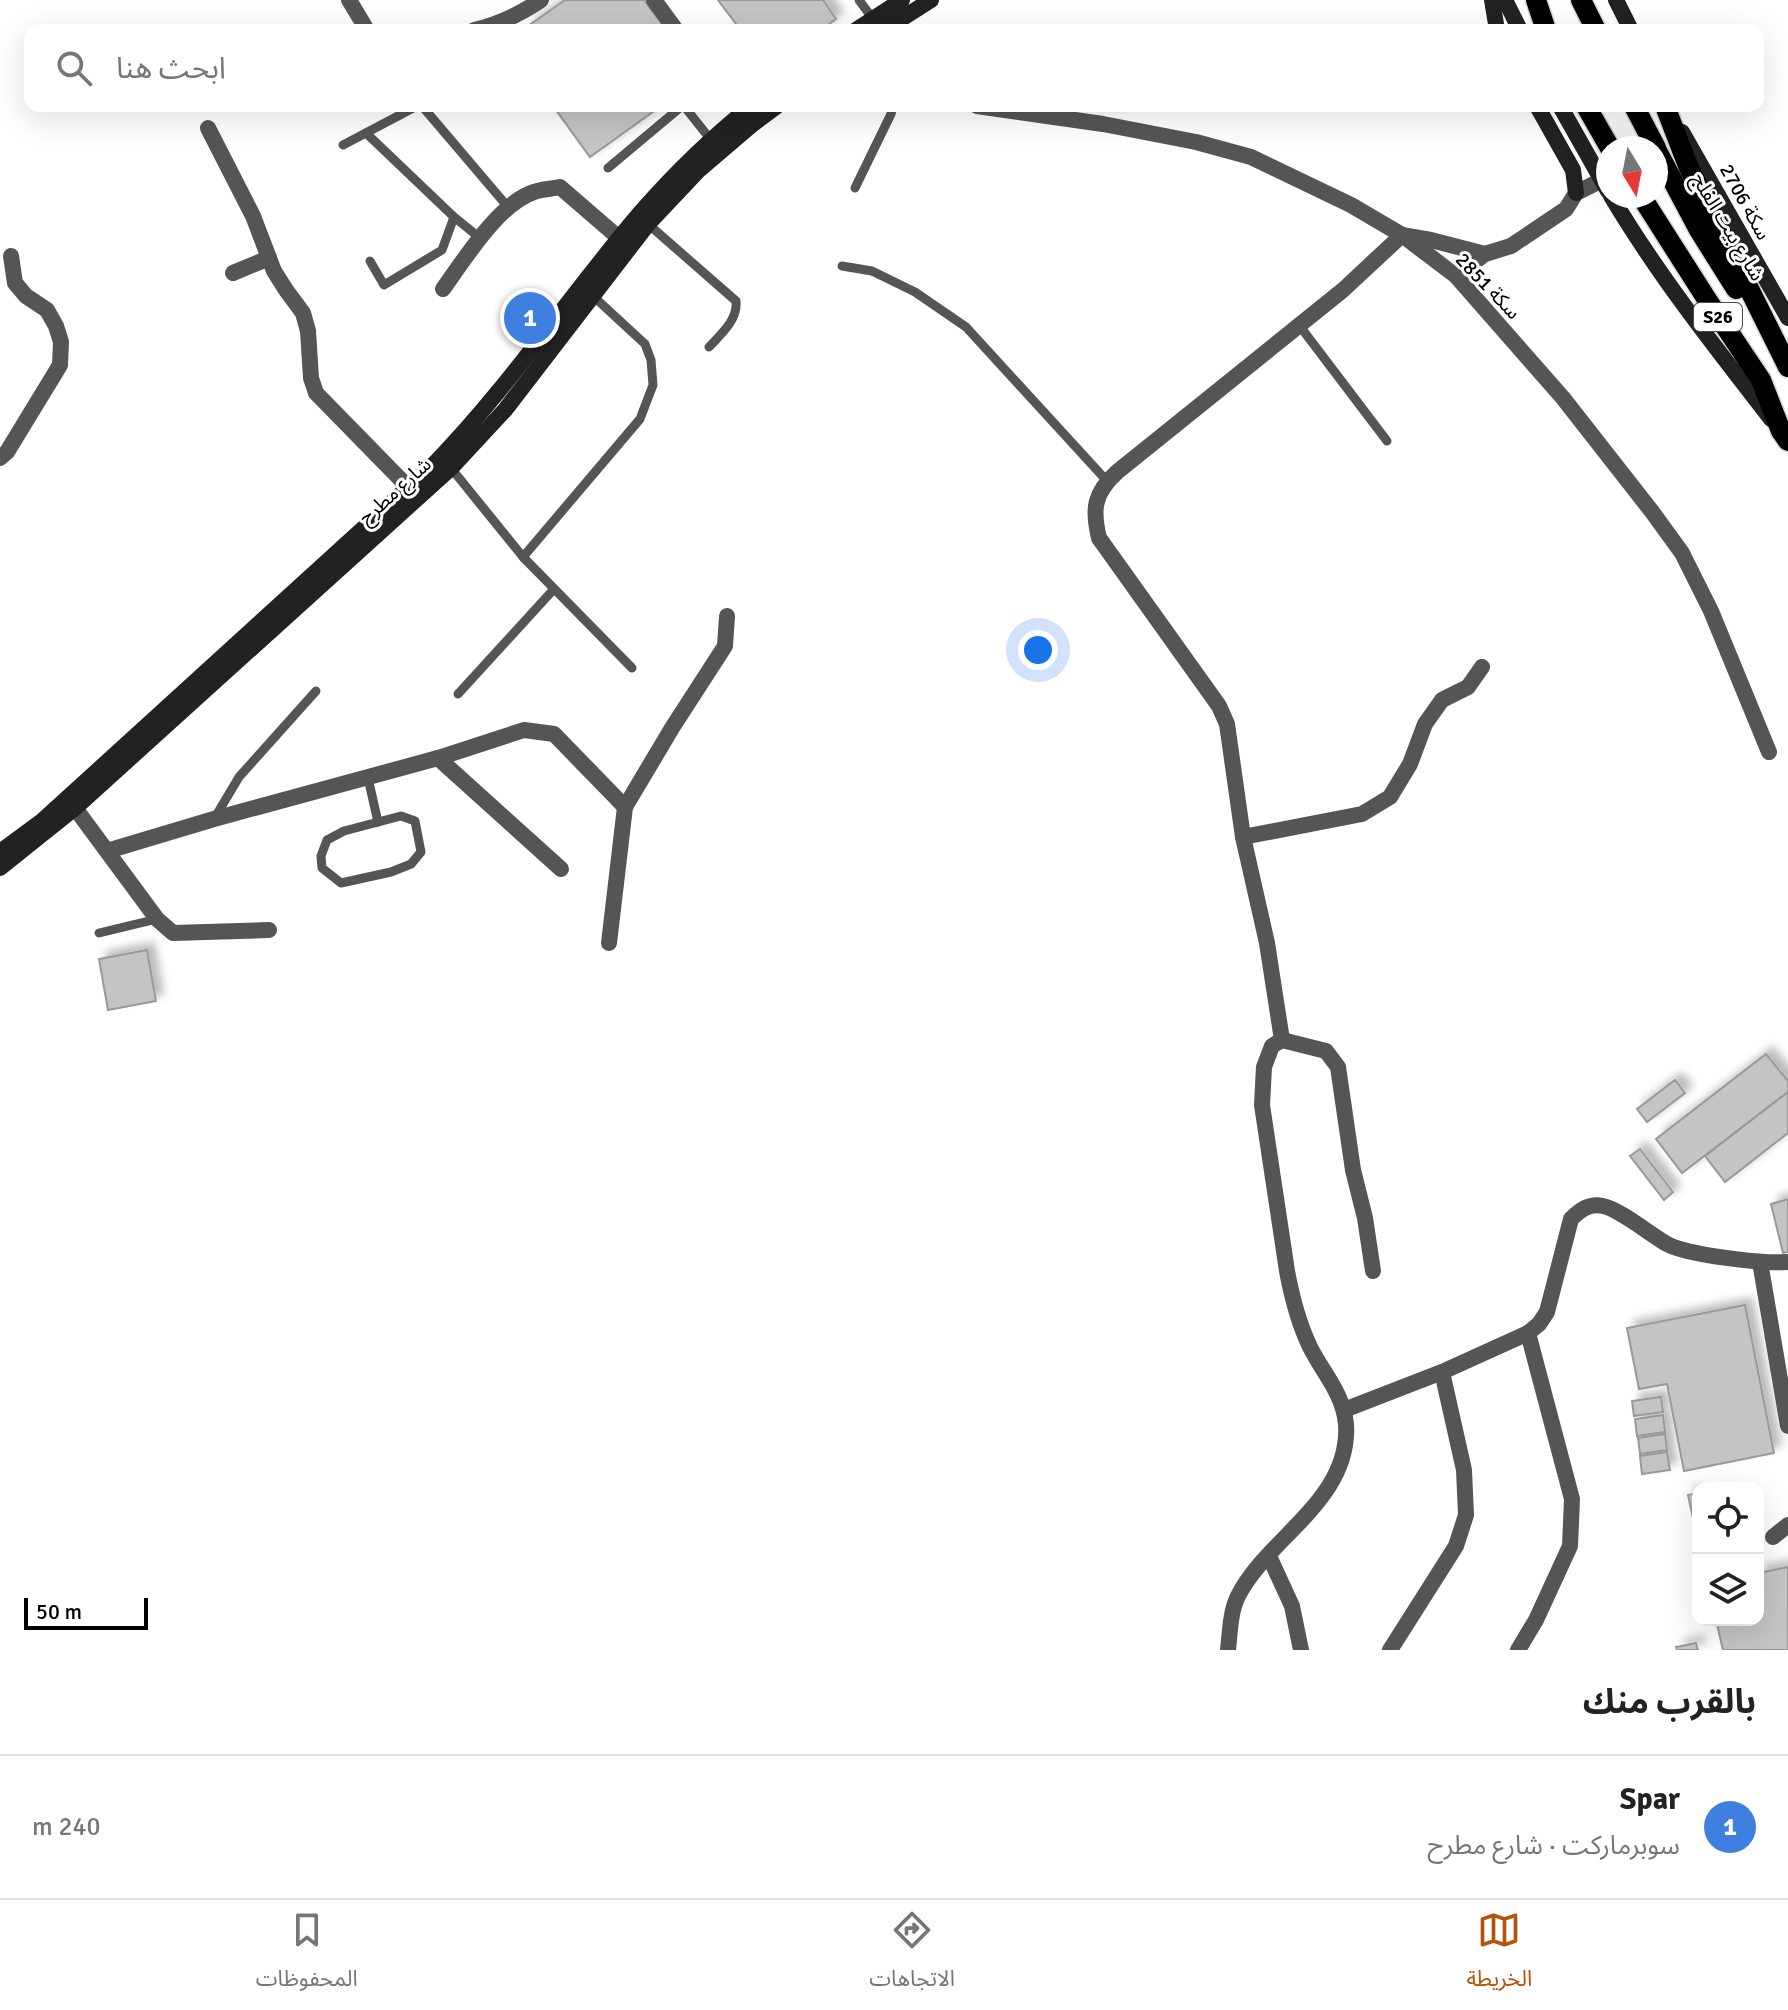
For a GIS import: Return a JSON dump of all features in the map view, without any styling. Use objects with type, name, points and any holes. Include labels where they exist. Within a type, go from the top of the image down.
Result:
[{"type":"main road","points":[[879,24],[902,0]]},
{"type":"main road","points":[[879,24],[931,0]]},
{"type":"main road","points":[[1492,0],[1496,24]]},
{"type":"main road","points":[[1505,0],[1517,24]]},
{"type":"main road","points":[[1533,0],[1544,24]]},
{"type":"main road","points":[[1581,0],[1593,24]]},
{"type":"main road","points":[[1616,0],[1629,24]]},
{"type":"main road","points":[[1625,0],[1631,24]]},
{"type":"main road","name":"شارع مطرح","points":[[0,852],[42,821],[434,464],[482,413],[619,238],[663,187],[738,112]]},
{"type":"main road","name":"شارع مطرح","points":[[0,868],[75,808],[451,468],[505,410],[648,224],[698,171],[769,112]]},
{"type":"main road","points":[[1540,112],[1573,170],[1576,193]]},
{"type":"main road","points":[[1563,112],[1596,170]]},
{"type":"main road","points":[[1589,112],[1603,136]]},
{"type":"main road","name":"شارع بيت الفلج","points":[[1637,112],[1650,136]]},
{"type":"main road","points":[[1668,112],[1688,166],[1788,368]]},
{"type":"main road","name":"سكة 2706","points":[[1669,112],[1788,318]]},
{"type":"main road","name":"شارع بيت الفلج","points":[[1668,171],[1699,230],[1788,368]]},
{"type":"main road","points":[[1618,208],[1675,293],[1785,436]]},
{"type":"main road","name":"S26","points":[[1649,208],[1761,380],[1785,436]]},
{"type":"street","points":[[349,0],[363,24]]},
{"type":"street","points":[[491,24],[520,14],[541,0]]},
{"type":"street","points":[[659,2],[672,24]]},
{"type":"street","name":"سكة 2851","points":[[1019,112],[1181,139],[1251,157],[1351,205],[1402,235],[1456,276],[1563,398],[1682,553],[1711,611],[1769,752]]},
{"type":"street","points":[[208,128],[253,216],[269,258],[303,313],[308,331],[311,378],[316,393],[409,488]]},
{"type":"street","points":[[443,289],[480,238],[508,207],[532,192],[560,187],[619,238]]},
{"type":"street","points":[[1456,276],[1485,254],[1511,246],[1566,209],[1576,193],[1596,188]]},
{"type":"street","points":[[1282,1040],[1267,943],[1243,837],[1227,724],[1219,706],[1099,538],[1095,521],[1096,499],[1107,481],[1343,290],[1402,235],[1485,254]]},
{"type":"street","points":[[0,458],[7,452],[60,365],[61,342],[56,326],[47,310],[26,296],[15,283],[11,256]]},
{"type":"street","points":[[233,273],[269,258]]},
{"type":"street","points":[[609,943],[625,807],[725,646],[727,616]]},
{"type":"street","points":[[1243,837],[1362,814],[1390,797],[1410,764],[1425,724],[1442,700],[1468,687],[1482,667]]},
{"type":"street","points":[[107,851],[438,758],[524,730],[554,734],[625,807]]},
{"type":"street","points":[[438,758],[561,869]]},
{"type":"street","points":[[75,808],[157,919],[173,933],[269,930]]},
{"type":"street","points":[[1228,1650],[1237,1598],[1250,1578],[1322,1497],[1334,1477],[1345,1439],[1344,1410],[1337,1390],[1300,1324],[1287,1271],[1262,1105],[1264,1067],[1272,1046],[1282,1040],[1326,1051],[1338,1067],[1353,1170],[1365,1218],[1373,1271]]},
{"type":"street","points":[[1344,1410],[1442,1372],[1528,1333],[1539,1324],[1547,1312],[1571,1219],[1580,1210],[1593,1205],[1606,1206],[1670,1246],[1683,1250],[1760,1262],[1788,1262]]},
{"type":"street","points":[[1760,1262],[1788,1426]]},
{"type":"street","points":[[1518,1650],[1536,1620],[1570,1546],[1572,1499],[1528,1333]]},
{"type":"street","points":[[1390,1650],[1456,1546],[1466,1515],[1464,1470],[1442,1372]]},
{"type":"street","points":[[1773,1537],[1788,1525]]},
{"type":"street","points":[[1269,1556],[1292,1606],[1301,1650]]},
{"type":"lane","points":[[859,0],[879,24]]},
{"type":"lane","points":[[343,145],[407,112]]},
{"type":"lane","points":[[424,112],[508,207]]},
{"type":"lane","points":[[608,168],[676,112]]},
{"type":"lane","points":[[688,112],[711,140]]},
{"type":"lane","points":[[855,188],[890,112]]},
{"type":"lane","points":[[366,133],[480,238]]},
{"type":"lane","points":[[370,261],[384,285],[442,250],[454,217]]},
{"type":"lane","points":[[648,224],[736,301],[735,317],[709,347]]},
{"type":"lane","points":[[842,266],[872,271],[915,292],[966,327],[1107,481]]},
{"type":"lane","points":[[523,557],[640,419],[653,385],[651,360],[645,344],[593,296]]},
{"type":"lane","points":[[1299,325],[1387,441]]},
{"type":"lane","points":[[451,468],[523,557],[632,668]]},
{"type":"lane","points":[[458,694],[554,589]]},
{"type":"lane","points":[[214,819],[239,777],[316,691]]},
{"type":"lane","points":[[368,778],[378,822]]},
{"type":"lane","points":[[401,816],[415,821],[421,852],[411,864],[391,872],[341,883],[322,868],[321,856],[327,840],[344,831],[378,822],[401,816]]},
{"type":"lane","points":[[99,933],[157,919]]},
{"type":"building","points":[[565,0],[644,0],[662,24],[531,24]]},
{"type":"building","points":[[718,0],[823,0],[836,19],[829,24],[736,24]]},
{"type":"building","points":[[557,112],[653,112],[590,157]]},
{"type":"building","points":[[147,950],[156,1001],[108,1010],[99,959]]},
{"type":"building","points":[[1766,1054],[1788,1081],[1788,1092],[1682,1173],[1656,1139]]},
{"type":"building","points":[[1675,1080],[1685,1093],[1647,1122],[1637,1109]]},
{"type":"building","points":[[1788,1092],[1788,1133],[1725,1182],[1705,1156]]},
{"type":"building","points":[[1640,1149],[1673,1192],[1664,1200],[1630,1156]]},
{"type":"building","points":[[1788,1199],[1788,1252],[1783,1253],[1771,1204]]},
{"type":"building","points":[[1745,1305],[1774,1453],[1684,1471],[1667,1384],[1639,1389],[1627,1328]]},
{"type":"building","points":[[1661,1397],[1663,1412],[1634,1416],[1632,1401]]},
{"type":"building","points":[[1663,1415],[1665,1432],[1637,1436],[1635,1419]]},
{"type":"building","points":[[1665,1434],[1667,1450],[1640,1454],[1638,1438]]},
{"type":"building","points":[[1667,1452],[1670,1470],[1642,1474],[1640,1456]]},
{"type":"building","points":[[1788,1567],[1788,1650],[1723,1650],[1717,1626],[1764,1626],[1764,1572]]},
{"type":"building","points":[[1696,1643],[1698,1650],[1677,1650],[1676,1647]]},
{"type":"place","name":"Spar","points":[[530,318]]}]
